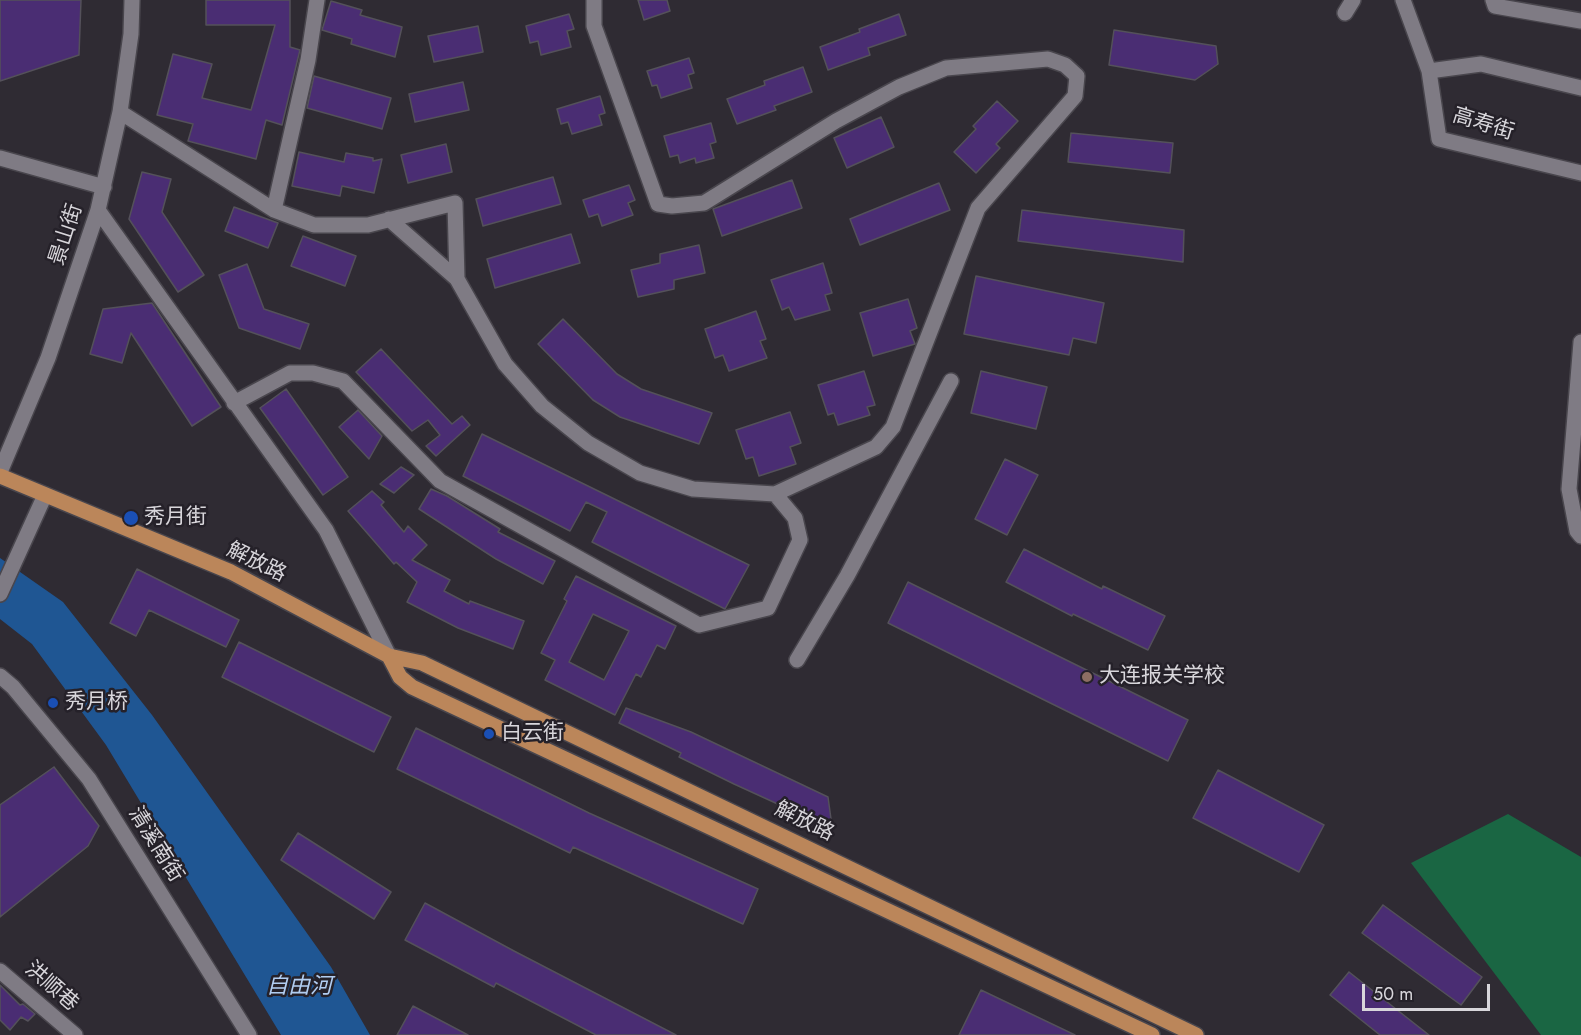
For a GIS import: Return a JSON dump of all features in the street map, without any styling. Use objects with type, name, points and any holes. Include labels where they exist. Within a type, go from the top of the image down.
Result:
[{"type":"main road","name":"解放路","points":[[0,474],[231,572],[389,656],[422,663],[1196,1035]]},
{"type":"main road","name":"解放路","points":[[389,656],[400,677],[412,687],[1153,1035]]},
{"type":"street","name":"景山街","points":[[0,474],[48,358],[98,210],[120,112],[131,34],[132,0]]},
{"type":"street","points":[[274,210],[308,60],[317,0]]},
{"type":"street","points":[[389,219],[457,279],[505,364],[542,406],[588,443],[640,474],[693,489],[775,495],[876,447],[893,427],[978,208],[1075,96],[1077,76],[1065,65],[1048,59],[945,68],[898,87],[836,121],[704,203],[658,204],[594,26],[594,0]]},
{"type":"street","name":"高寿街","points":[[1403,0],[1429,71],[1439,139],[1581,173]]},
{"type":"street","points":[[1493,0],[1495,6],[1581,21]]},
{"type":"street","points":[[1429,71],[1481,64],[1581,88]]},
{"type":"street","points":[[120,112],[274,210],[314,225],[368,225],[455,203],[457,279]]},
{"type":"street","points":[[0,158],[104,187]]},
{"type":"street","points":[[98,210],[326,530],[389,656]]},
{"type":"street","points":[[1581,342],[1569,489],[1581,536]]},
{"type":"street","points":[[234,403],[290,373],[313,373],[343,381],[440,481],[699,626],[768,608],[800,540],[795,518],[775,495]]},
{"type":"street","points":[[797,660],[847,576],[951,381]]},
{"type":"street","points":[[0,594],[45,495]]},
{"type":"street","name":"清溪南街","points":[[0,676],[13,687],[89,779],[249,1035]]},
{"type":"street","name":"洪顺巷","points":[[0,971],[75,1035]]},
{"type":"street","points":[[1153,1035],[1164,1018]]},
{"type":"green space","points":[[1508,814],[1581,857],[1581,1035],[1541,1035],[1411,863]]},
{"type":"water","name":"自由河","points":[[0,558],[63,602],[152,715],[331,967],[370,1035],[281,1035],[106,745],[32,644],[0,619]]},
{"type":"building","points":[[0,0],[81,0],[79,55],[0,81]]},
{"type":"building","points":[[206,0],[290,0],[290,47],[300,50],[282,125],[266,120],[256,159],[188,141],[193,124],[157,115],[173,54],[212,64],[202,98],[251,110],[275,25],[206,25]]},
{"type":"building","points":[[638,0],[667,0],[670,11],[644,20]]},
{"type":"building","points":[[331,1],[362,10],[360,15],[402,27],[395,57],[351,44],[352,39],[322,30]]},
{"type":"building","points":[[569,14],[574,29],[567,31],[571,47],[541,55],[538,41],[530,43],[526,26]]},
{"type":"building","points":[[899,14],[906,35],[868,48],[870,55],[828,70],[820,47]]},
{"type":"building","points":[[478,26],[483,52],[434,62],[428,36]]},
{"type":"building","points":[[1114,30],[1216,46],[1218,64],[1195,80],[1109,65]]},
{"type":"building","points":[[689,58],[694,73],[688,75],[692,88],[661,98],[657,85],[652,86],[647,71]]},
{"type":"building","points":[[803,67],[812,92],[774,106],[776,110],[737,124],[727,99],[765,85],[764,81]]},
{"type":"building","points":[[314,76],[391,98],[382,129],[307,108]]},
{"type":"building","points":[[463,82],[469,110],[415,122],[409,94]]},
{"type":"building","points":[[600,96],[605,113],[599,115],[602,125],[572,134],[568,122],[561,124],[557,109]]},
{"type":"building","points":[[997,101],[1018,121],[996,144],[1000,148],[976,173],[954,152],[976,129],[973,126]]},
{"type":"building","points":[[881,117],[894,147],[847,168],[834,138]]},
{"type":"building","points":[[711,123],[716,142],[710,144],[714,158],[696,163],[695,158],[680,163],[678,155],[670,157],[664,136]]},
{"type":"building","points":[[1071,133],[1173,143],[1170,173],[1068,162]]},
{"type":"building","points":[[446,144],[452,172],[408,183],[401,155]]},
{"type":"building","points":[[299,152],[344,162],[346,153],[373,158],[373,161],[382,159],[374,193],[342,186],[340,196],[292,186]]},
{"type":"building","points":[[142,172],[171,179],[162,212],[204,275],[178,292],[129,219]]},
{"type":"building","points":[[553,177],[561,204],[483,226],[476,199]]},
{"type":"building","points":[[792,180],[802,208],[722,236],[713,209]]},
{"type":"building","points":[[939,183],[950,210],[860,245],[850,219]]},
{"type":"building","points":[[629,185],[635,200],[628,203],[633,215],[602,226],[598,214],[589,217],[583,200]]},
{"type":"building","points":[[234,207],[278,223],[268,248],[225,231]]},
{"type":"building","points":[[1022,210],[1184,230],[1183,262],[1018,241]]},
{"type":"building","points":[[571,234],[580,263],[495,288],[487,259]]},
{"type":"building","points":[[303,236],[356,256],[345,286],[291,266]]},
{"type":"building","points":[[699,245],[705,273],[674,280],[674,289],[638,297],[631,270],[660,263],[660,254]]},
{"type":"building","points":[[823,263],[832,293],[825,295],[830,310],[795,320],[789,307],[782,310],[771,280]]},
{"type":"building","points":[[247,264],[264,309],[309,324],[300,349],[239,328],[219,275]]},
{"type":"building","points":[[976,276],[1104,303],[1096,343],[1073,338],[1069,355],[964,334]]},
{"type":"building","points":[[908,299],[917,328],[910,331],[915,344],[873,356],[860,313]]},
{"type":"building","points":[[152,303],[221,407],[192,426],[131,333],[122,363],[90,354],[103,309]]},
{"type":"building","points":[[756,311],[766,339],[760,341],[767,358],[729,371],[723,355],[715,358],[705,329]]},
{"type":"building","points":[[563,319],[617,374],[641,389],[712,413],[699,444],[620,417],[593,400],[538,344]]},
{"type":"building","points":[[381,349],[452,424],[462,416],[470,425],[436,456],[426,446],[440,435],[428,420],[412,431],[356,372]]},
{"type":"building","points":[[864,371],[875,405],[867,407],[870,415],[838,425],[834,413],[828,415],[818,385]]},
{"type":"building","points":[[981,371],[1047,387],[1036,429],[971,413]]},
{"type":"building","points":[[286,389],[348,477],[323,495],[260,408]]},
{"type":"building","points":[[358,410],[382,436],[369,459],[339,427]]},
{"type":"building","points":[[790,412],[801,443],[790,447],[796,464],[759,476],[753,457],[746,459],[736,430]]},
{"type":"building","points":[[482,434],[749,565],[725,609],[592,542],[607,512],[586,502],[570,531],[463,476]]},
{"type":"building","points":[[1005,459],[1038,475],[1007,535],[975,519]]},
{"type":"building","points":[[401,467],[414,475],[394,493],[380,484]]},
{"type":"building","points":[[431,489],[447,496],[500,529],[498,532],[555,561],[543,584],[496,559],[419,509]]},
{"type":"building","points":[[372,491],[384,502],[381,505],[404,532],[408,526],[427,545],[412,560],[450,580],[444,591],[469,604],[470,601],[524,621],[513,649],[458,628],[407,602],[417,582],[396,562],[394,564],[348,511]]},
{"type":"building","points":[[1024,549],[1102,589],[1103,586],[1165,616],[1148,650],[1073,614],[1072,616],[1006,582]]},
{"type":"building","points":[[137,569],[239,620],[226,647],[149,610],[136,636],[110,623]]},
{"type":"building","points":[[576,576],[676,626],[665,649],[657,645],[641,677],[636,674],[615,715],[545,680],[555,660],[541,653],[567,601],[564,599]],"holes":[[[593,614],[629,631],[604,680],[569,662]]]},
{"type":"building","points":[[908,582],[1188,720],[1168,761],[888,623]]},
{"type":"building","points":[[239,642],[391,717],[374,752],[222,677]]},
{"type":"building","points":[[626,708],[691,732],[828,797],[831,819],[828,827],[679,757],[681,753],[619,723]]},
{"type":"building","points":[[416,728],[589,813],[758,889],[743,924],[573,847],[570,853],[397,769]]},
{"type":"building","points":[[54,767],[99,826],[88,846],[0,917],[0,805]]},
{"type":"building","points":[[1218,770],[1324,825],[1299,872],[1193,818]]},
{"type":"building","points":[[298,833],[391,892],[374,919],[281,860]]},
{"type":"building","points":[[425,903],[676,1035],[596,1035],[496,983],[494,987],[405,940]]},
{"type":"building","points":[[1383,905],[1482,977],[1461,1005],[1362,933]]},
{"type":"building","points":[[1349,972],[1429,1035],[1380,1035],[1330,995]]},
{"type":"building","points":[[0,985],[20,1005],[23,1004],[35,1014],[28,1021],[21,1017],[10,1030],[0,1020]]},
{"type":"building","points":[[981,990],[1075,1035],[959,1035]]},
{"type":"building","points":[[413,1006],[468,1035],[397,1035]]},
{"type":"place","name":"秀月街","points":[[131,518]]},
{"type":"place","name":"大连报关学校","points":[[1087,677]]},
{"type":"place","name":"秀月桥","points":[[53,703]]},
{"type":"place","name":"白云街","points":[[489,734]]}]
